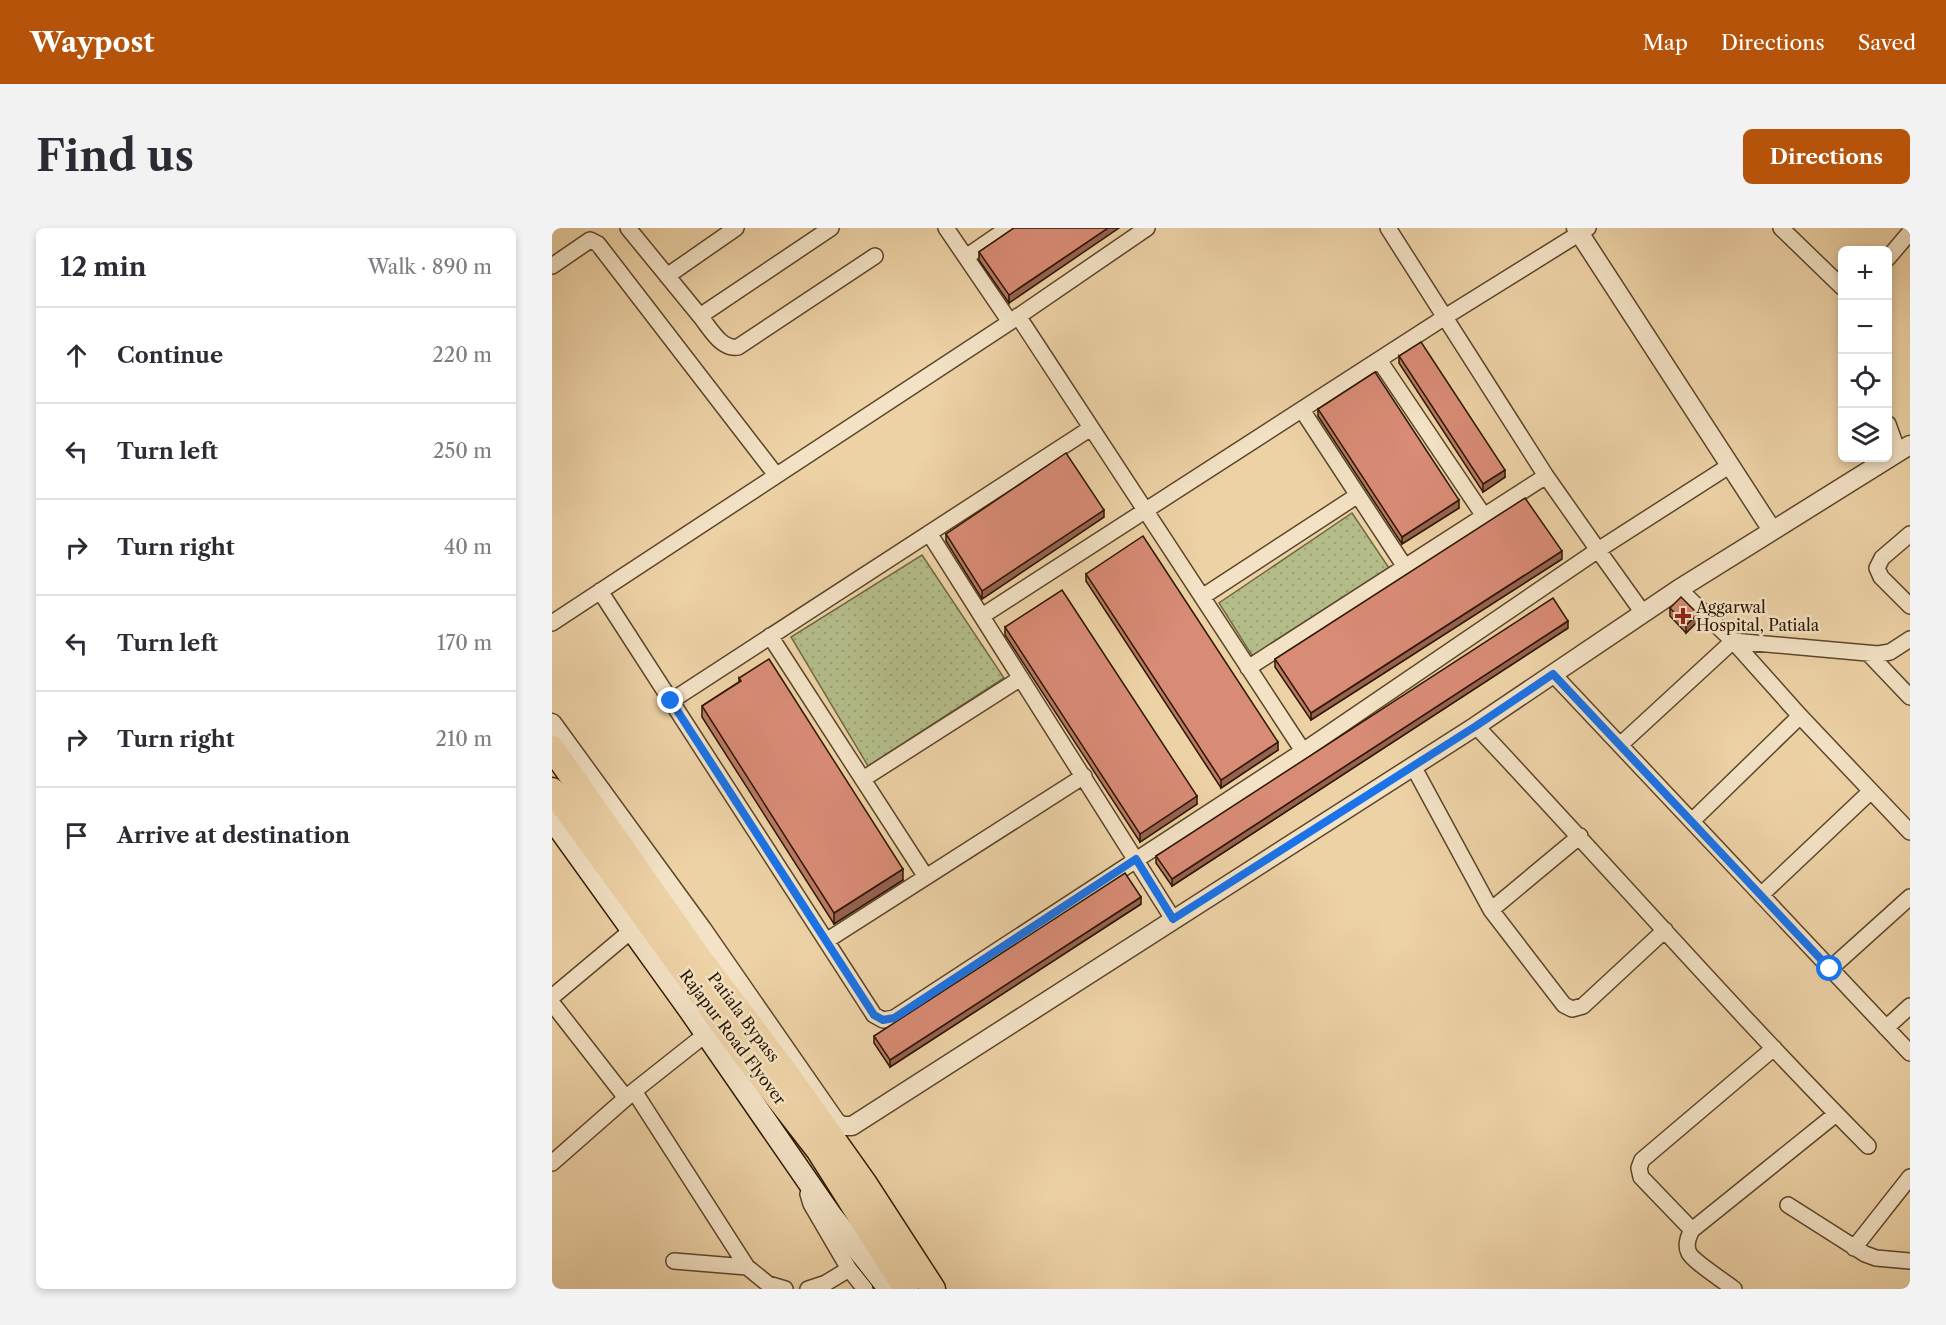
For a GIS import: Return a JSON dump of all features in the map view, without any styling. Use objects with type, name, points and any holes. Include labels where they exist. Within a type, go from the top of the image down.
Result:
[{"type":"highway","name":"Patiala Bypass","points":[[552,748],[695,952],[788,1074],[859,1175],[933,1289]]},
{"type":"highway","name":"Rajapur Road Flyover","points":[[552,790],[740,1049],[819,1151],[906,1289]]},
{"type":"main road","points":[[552,819],[806,1178],[889,1289]]},
{"type":"street","points":[[628,228],[723,344],[731,348],[738,347],[875,256]]},
{"type":"street","points":[[667,276],[736,228]]},
{"type":"street","points":[[700,316],[831,228]]},
{"type":"street","points":[[946,228],[1091,428],[1303,751]]},
{"type":"street","points":[[966,257],[1008,228]]},
{"type":"street","points":[[552,623],[1014,319],[1147,228]]},
{"type":"street","points":[[1388,228],[1546,476],[1643,613]]},
{"type":"street","points":[[982,616],[1581,230],[1729,466],[1772,530]]},
{"type":"street","points":[[1787,230],[1838,283]]},
{"type":"street","points":[[1892,252],[1910,232]]},
{"type":"street","points":[[552,265],[590,240],[598,244],[776,475]]},
{"type":"street","points":[[1379,360],[1484,516]]},
{"type":"street","points":[[1302,410],[1405,567]]},
{"type":"street","points":[[671,701],[1091,428]]},
{"type":"street","points":[[552,723],[702,929],[836,1122],[842,1126],[852,1126],[1476,726],[1679,589],[1904,449],[1892,431]]},
{"type":"street","points":[[600,591],[874,1015],[883,1020],[894,1018],[1303,751],[1598,550],[1729,466]]},
{"type":"street","points":[[1248,668],[1546,476]]},
{"type":"street","points":[[1202,597],[1358,495]]},
{"type":"street","points":[[929,533],[1173,919]]},
{"type":"street","points":[[1910,534],[1882,558],[1877,568],[1881,577],[1910,606]]},
{"type":"street","points":[[1679,589],[1733,641],[1800,716],[1910,832]]},
{"type":"street","points":[[770,636],[927,877]]},
{"type":"street","points":[[1620,745],[1733,641],[1869,654],[1890,652],[1910,639]]},
{"type":"street","points":[[1869,654],[1910,697]]},
{"type":"street","points":[[1553,674],[1910,1053]]},
{"type":"street","points":[[863,779],[1021,678]]},
{"type":"street","points":[[1692,821],[1800,716]]},
{"type":"street","points":[[1476,726],[1774,1048],[1868,1146]]},
{"type":"street","points":[[1413,766],[1491,910],[1564,1005],[1572,1009],[1583,1006],[1665,930]]},
{"type":"street","points":[[826,941],[1084,776]]},
{"type":"street","points":[[1761,895],[1871,791]]},
{"type":"street","points":[[1491,910],[1580,836]]},
{"type":"street","points":[[1830,969],[1910,897]]},
{"type":"street","points":[[552,997],[632,930]]},
{"type":"street","points":[[552,1003],[630,1095],[747,1267],[768,1284],[785,1289]]},
{"type":"street","points":[[1886,1028],[1910,1006]]},
{"type":"street","points":[[552,1163],[630,1095],[706,1034]]},
{"type":"street","points":[[1692,1230],[1641,1177],[1639,1168],[1642,1160],[1774,1048]]},
{"type":"street","points":[[1734,1289],[1691,1256],[1687,1245],[1692,1230],[1836,1114]]},
{"type":"street","points":[[806,1178],[811,1204],[849,1269],[865,1289]]},
{"type":"street","points":[[1854,1248],[1910,1178]]},
{"type":"street","points":[[1788,1205],[1854,1248],[1876,1258],[1910,1262]]},
{"type":"street","points":[[674,1261],[747,1267]]},
{"type":"street","points":[[808,1289],[826,1283],[849,1269]]},
{"type":"green space","points":[[1352,513],[1389,568],[1253,657],[1219,603]]},
{"type":"green space","points":[[922,555],[1004,678],[868,766],[791,637]]},
{"type":"building","points":[[1014,228],[1108,228],[1009,295],[979,252]]},
{"type":"building","points":[[1421,342],[1505,470],[1483,484],[1399,356]]},
{"type":"building","points":[[1375,372],[1459,500],[1402,537],[1318,409]]},
{"type":"building","points":[[1066,453],[1104,510],[982,591],[946,534]]},
{"type":"building","points":[[1525,498],[1562,551],[1311,713],[1275,659]]},
{"type":"building","points":[[1143,536],[1278,742],[1221,780],[1086,574]]},
{"type":"building","points":[[1062,590],[1197,796],[1140,834],[1005,627]]},
{"type":"building","points":[[1681,597],[1698,614],[1686,625],[1670,608]]},
{"type":"building","points":[[1553,598],[1568,621],[1172,879],[1156,856]]},
{"type":"building","points":[[769,659],[903,869],[834,913],[702,706],[741,681],[739,678]]},
{"type":"building","points":[[1125,873],[1141,897],[890,1060],[874,1036]]},
{"type":"place","name":"Aggarwal Hospital, Patiala","points":[[1683,616]]},
{"type":"route","points":[[671,701],[874,1015],[883,1020],[894,1018],[1136,859],[1173,919],[1476,726],[1553,674],[1830,969]]}]
